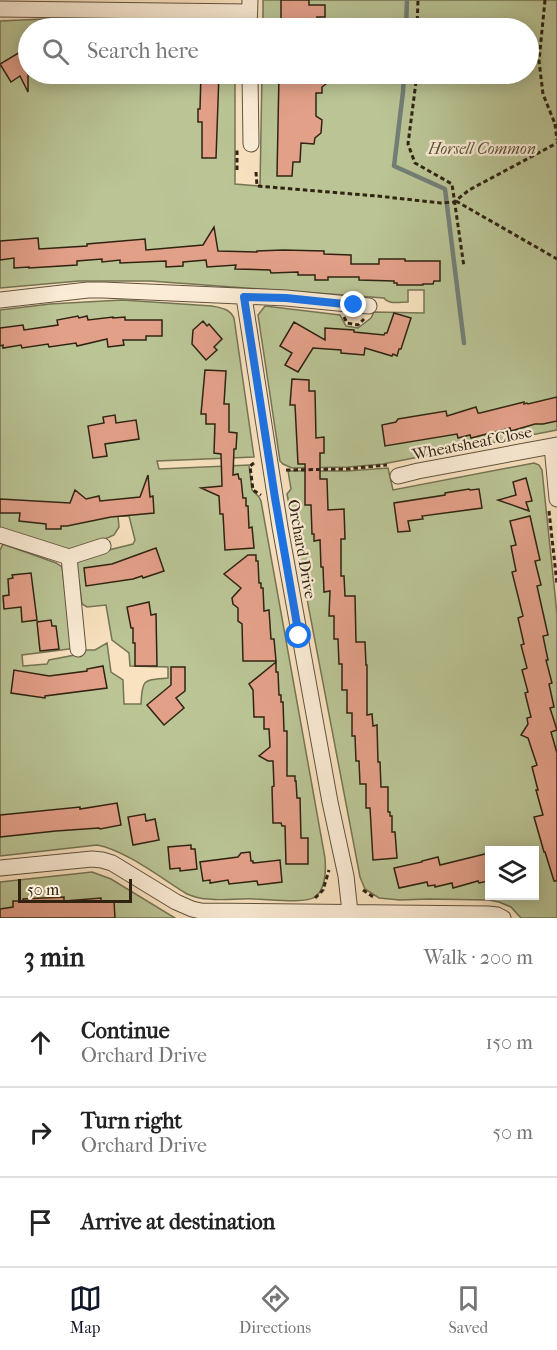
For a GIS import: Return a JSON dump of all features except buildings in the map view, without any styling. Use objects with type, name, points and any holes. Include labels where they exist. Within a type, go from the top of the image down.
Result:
[{"type":"street","points":[[0,9],[249,6]]},
{"type":"street","points":[[250,84],[251,144]]},
{"type":"street","points":[[0,300],[90,290],[286,298],[359,308]]},
{"type":"street","name":"Orchard Drive","points":[[244,297],[280,527],[330,802],[346,876],[350,912]]},
{"type":"street","name":"Wheatsheaf Close","points":[[398,476],[554,446],[553,504]]},
{"type":"street","points":[[0,535],[69,558],[103,546]]},
{"type":"street","points":[[69,558],[78,649]]},
{"type":"street","points":[[0,868],[102,860],[112,863],[176,902],[201,911],[488,914],[503,918]]},
{"type":"path","points":[[417,18],[418,0]]},
{"type":"path","points":[[539,51],[544,0]]},
{"type":"path","points":[[454,202],[469,190],[557,142],[556,125],[543,94],[539,68]]},
{"type":"path","points":[[416,84],[408,144],[415,163],[452,184],[464,267]]},
{"type":"path","points":[[256,172],[257,186],[441,203],[454,202],[557,259]]},
{"type":"path","points":[[255,462],[250,466],[254,490],[262,496],[263,500]]},
{"type":"path","points":[[553,504],[557,584]]},
{"type":"path","points":[[309,902],[323,890],[327,880],[328,864]]},
{"type":"green space","name":"Horsell Common","points":[[263,0],[557,0],[557,430],[383,464],[292,468],[280,461],[258,315],[265,306],[340,315],[346,326],[358,328],[371,318],[374,312],[424,313],[424,290],[408,290],[408,302],[395,303],[384,298],[150,281],[79,281],[0,288],[0,21],[18,20],[18,84],[235,84],[235,184],[260,186],[262,84],[539,84],[539,18],[263,18]]},
{"type":"green space","points":[[235,15],[235,18],[68,18],[90,17]]},
{"type":"green space","points":[[122,300],[212,306],[228,311],[234,318],[254,457],[157,461],[159,469],[249,465],[252,490],[261,501],[325,858],[323,885],[319,894],[310,899],[286,901],[198,898],[187,894],[131,858],[97,845],[0,856],[0,550],[3,544],[62,567],[72,646],[69,649],[22,655],[23,666],[47,664],[49,660],[80,654],[83,650],[95,650],[107,643],[111,672],[123,680],[124,704],[141,704],[142,689],[146,682],[168,678],[168,667],[130,666],[129,653],[112,640],[106,605],[87,607],[82,604],[75,563],[80,557],[133,544],[135,540],[129,516],[118,516],[119,527],[114,535],[74,553],[0,529],[0,310],[50,304]]},
{"type":"green space","points":[[534,463],[542,470],[557,614],[557,918],[521,918],[511,907],[489,900],[539,900],[539,846],[485,846],[485,900],[379,898],[365,889],[360,877],[287,494],[291,489],[288,471],[388,468],[393,490]]},
{"type":"green space","points":[[92,872],[111,879],[175,918],[0,918],[0,882]]},
{"type":"waterway","points":[[406,18],[407,0]]},
{"type":"waterway","points":[[403,84],[394,166],[445,189],[464,343]]},
{"type":"route","points":[[299,636],[244,297],[286,298],[354,305]]}]
